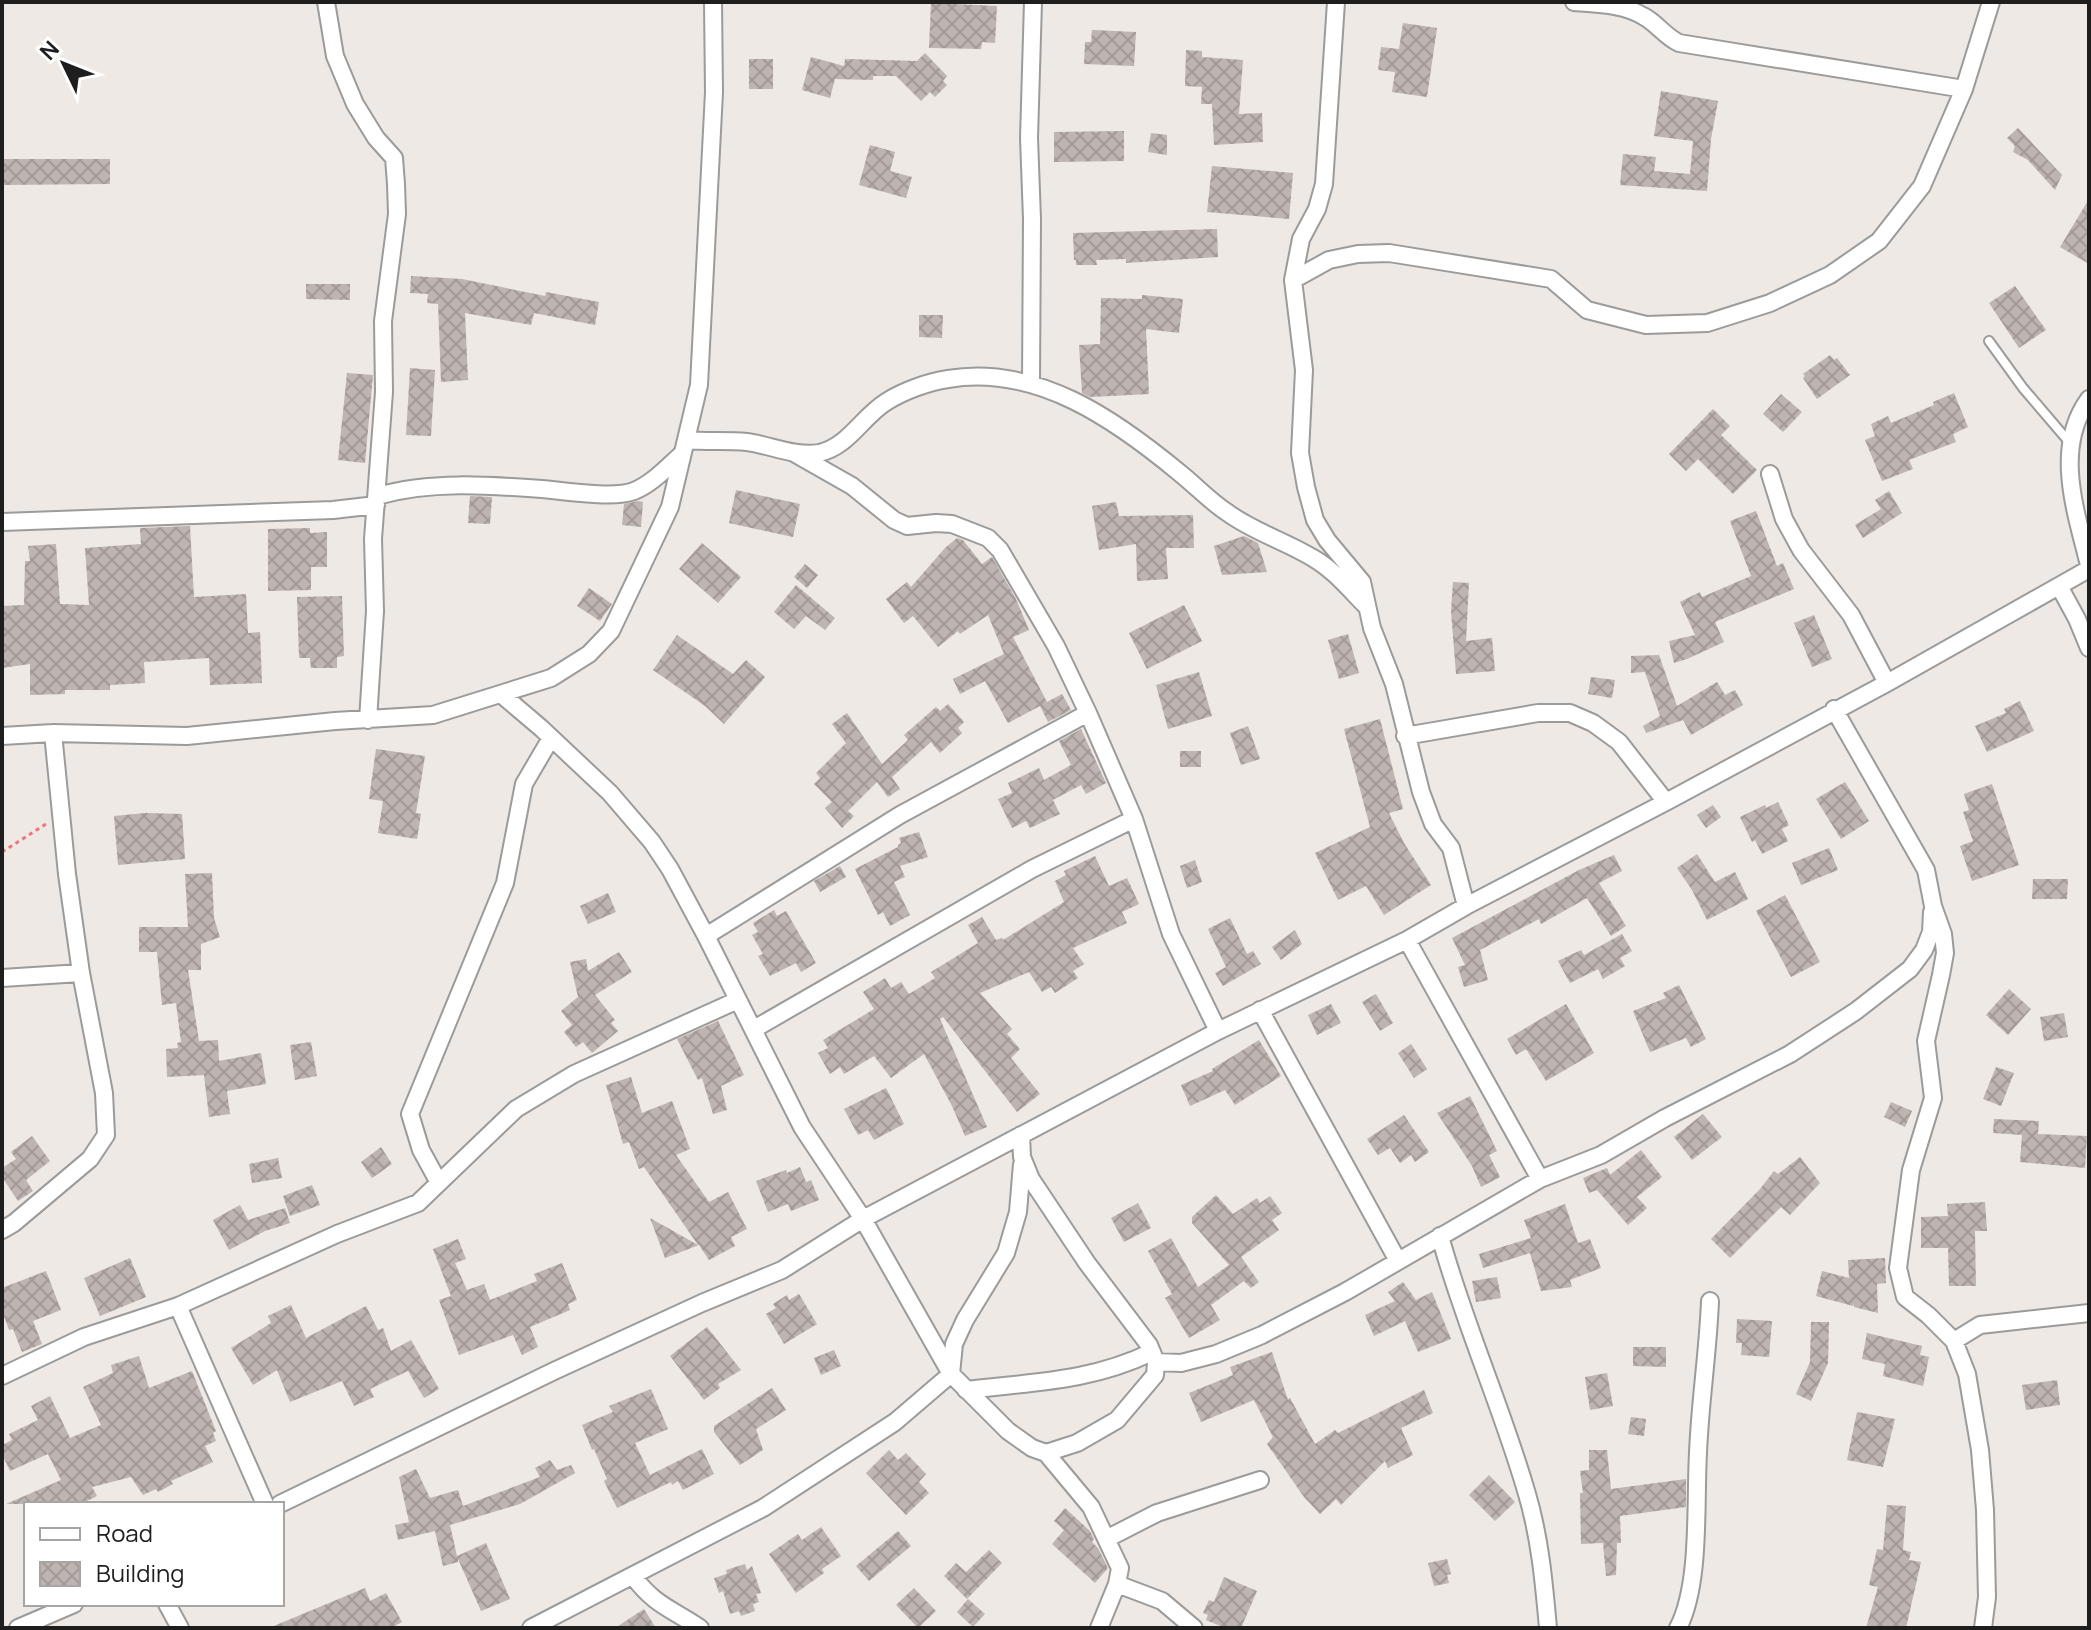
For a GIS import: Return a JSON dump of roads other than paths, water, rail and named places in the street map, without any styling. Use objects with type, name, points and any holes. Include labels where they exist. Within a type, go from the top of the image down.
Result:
[{"type":"street","points":[[326,2],[335,56],[355,104],[376,138],[394,158],[397,214],[383,321],[384,392],[373,539],[375,611],[368,720]]},
{"type":"street","points":[[2,736],[53,733],[187,736],[433,715],[551,678],[589,654],[611,631],[670,507],[699,385],[714,92],[713,2]]},
{"type":"street","points":[[1031,382],[1029,138],[1033,2]]},
{"type":"street","points":[[1336,2],[1324,184],[1317,209],[1301,239],[1293,280],[1304,370],[1300,453],[1315,520],[1327,540],[1362,582],[1372,628],[1394,684],[1405,736],[1433,824],[1451,848],[1466,906]]},
{"type":"street","points":[[1574,2],[1630,10],[1679,43],[1964,89]]},
{"type":"street","points":[[1293,280],[1329,260],[1358,254],[1389,253],[1551,279],[1587,310],[1646,325],[1707,323],[1770,303],[1818,280],[1879,241],[1922,186],[1964,89],[1991,2]]},
{"type":"street","points":[[2,522],[333,510],[428,485],[585,493],[631,492],[650,482],[684,447],[749,442],[789,451],[818,453],[834,447],[884,403],[912,390],[948,379],[992,377],[1031,382],[1074,400],[1119,427],[1180,472],[1225,511],[1251,528],[1317,560],[1368,608]]},
{"type":"street","points":[[284,1502],[554,1371],[782,1270],[863,1219],[1218,1031],[1407,940],[1887,683],[2059,586],[2089,567],[2069,473],[2070,444],[2083,407],[2089,399]]},
{"type":"street","points":[[789,451],[852,486],[894,520],[907,526],[952,524],[988,538],[1000,550],[1044,624],[1088,713],[1134,819],[1171,934],[1218,1031]]},
{"type":"street","points":[[1770,474],[1784,519],[1801,550],[1851,615],[1887,683]]},
{"type":"street","points":[[2059,586],[2089,648]]},
{"type":"street","points":[[502,695],[610,793],[652,842],[670,869],[802,1127],[863,1219],[951,1374],[1008,1431],[1032,1448],[1046,1453],[1091,1507],[1120,1568],[1117,1584],[1099,1628]]},
{"type":"street","points":[[1834,709],[1926,870],[1933,906],[1943,934],[1945,953],[1926,1041],[1933,1098],[1911,1170],[1898,1268],[1905,1297],[1954,1341],[1967,1374],[1980,1450],[1985,1510],[1987,1597],[1983,1628]]},
{"type":"street","points":[[706,936],[900,815],[1088,713]]},
{"type":"street","points":[[1405,736],[1538,713],[1570,713],[1593,723],[1619,742],[1666,802]]},
{"type":"street","points":[[2,1230],[90,1159],[106,1135],[104,1093],[81,973],[60,816],[53,733]]},
{"type":"street","points":[[438,1181],[421,1150],[410,1114],[505,883],[524,784],[551,738]]},
{"type":"street","points":[[754,1029],[1032,869],[1134,819]]},
{"type":"street","points":[[966,1390],[1064,1380],[1154,1357],[1181,1363],[1216,1354],[1262,1335],[1540,1179],[1601,1155],[1790,1054],[1856,1011],[1910,969],[1924,950],[1931,932],[1933,906]]},
{"type":"street","points":[[1407,940],[1540,1179]]},
{"type":"street","points":[[2,978],[81,973]]},
{"type":"street","points":[[2,1376],[84,1337],[178,1306],[337,1234],[418,1203],[516,1109],[562,1081],[738,1000]]},
{"type":"street","points":[[1260,1010],[1398,1261]]},
{"type":"street","points":[[531,1628],[763,1508],[895,1422],[951,1374],[954,1344],[1006,1253],[1018,1212],[1021,1135]]},
{"type":"street","points":[[1022,1157],[1031,1179],[1051,1210],[1154,1357],[1155,1375],[1117,1420],[1077,1443],[1046,1453]]},
{"type":"street","points":[[1440,1236],[1527,1495],[1538,1540],[1548,1628]]},
{"type":"street","points":[[1678,1628],[1685,1615],[1695,1554],[1698,1455],[1710,1301]]},
{"type":"street","points":[[178,1306],[264,1502]]},
{"type":"street","points":[[1954,1341],[1980,1325],[2089,1313]]},
{"type":"street","points":[[1108,1538],[1157,1513],[1260,1480]]},
{"type":"street","points":[[633,1576],[645,1593],[660,1605],[700,1628]]},
{"type":"street","points":[[1117,1584],[1162,1601],[1194,1628]]},
{"type":"street","points":[[18,1628],[69,1606]]},
{"type":"street","points":[[168,1606],[180,1628]]},
{"type":"lane","points":[[1989,341],[2070,444]]}]
